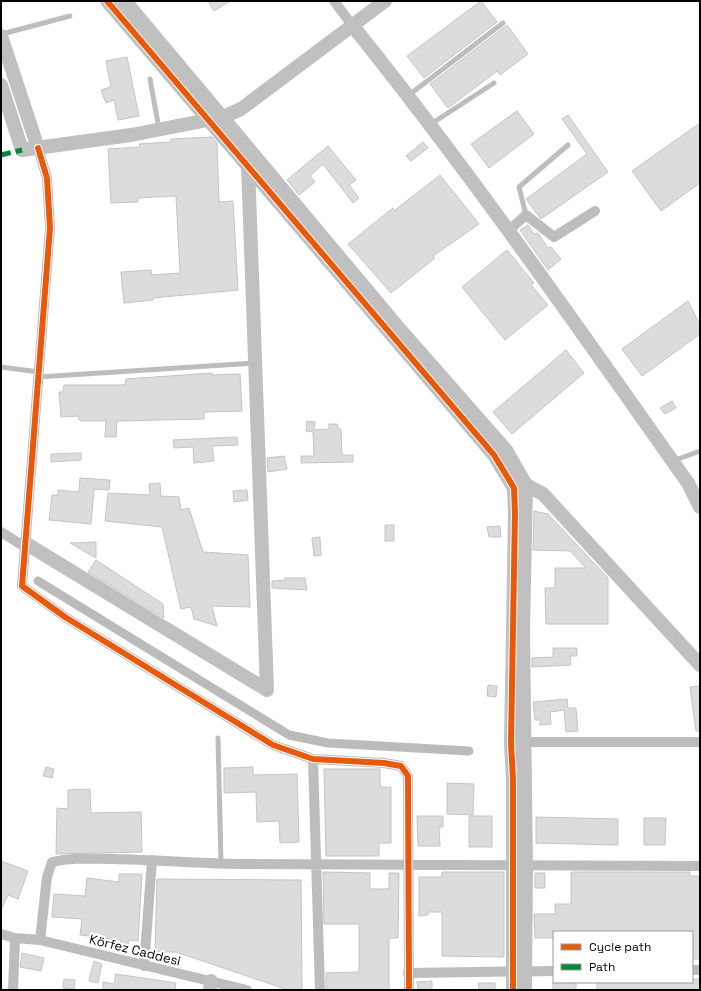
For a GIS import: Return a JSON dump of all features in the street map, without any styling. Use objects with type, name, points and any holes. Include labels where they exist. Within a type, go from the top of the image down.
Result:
[{"type":"street","points":[[107,1],[494,455],[514,488],[516,513],[517,742]]},
{"type":"street","points":[[125,1],[397,326],[506,450],[526,485],[523,631],[517,742],[513,779],[520,865],[519,971],[513,990]]},
{"type":"street","points":[[334,1],[409,95],[509,230],[673,461],[688,483],[700,507]]},
{"type":"street","points":[[1,85],[22,150],[131,135],[223,117],[241,109],[385,1]]},
{"type":"street","points":[[1,35],[47,178],[50,228],[22,586],[52,608],[273,745],[313,759],[384,762],[401,766],[408,776],[408,990]]},
{"type":"street","points":[[2,535],[25,545],[267,690],[247,167],[252,151]]},
{"type":"street","points":[[509,230],[526,215],[554,237],[596,211]]},
{"type":"street","points":[[526,485],[543,494],[700,665]]},
{"type":"street","points":[[517,742],[700,742]]},
{"type":"street","points":[[313,759],[320,990]]},
{"type":"street","points":[[40,940],[47,877],[52,862],[67,858],[316,865],[700,866]]},
{"type":"street","points":[[144,966],[152,860]]},
{"type":"street","name":"Körfez Caddesi","points":[[1,934],[15,938],[40,940],[144,966],[210,985],[247,990]]},
{"type":"street","points":[[13,990],[15,938]]},
{"type":"street","points":[[519,971],[525,990]]},
{"type":"street","points":[[408,973],[553,971]]},
{"type":"lane","points":[[1,35],[70,16]]},
{"type":"lane","points":[[409,95],[503,23]]},
{"type":"lane","points":[[150,79],[159,129]]},
{"type":"lane","points":[[431,125],[494,83]]},
{"type":"lane","points":[[526,215],[519,187],[568,145]]},
{"type":"lane","points":[[1,367],[39,375],[255,363]]},
{"type":"lane","points":[[673,461],[700,451]]},
{"type":"lane","points":[[218,738],[221,863]]},
{"type":"building","points":[[208,1],[230,1],[214,11]]},
{"type":"building","points":[[481,1],[497,22],[424,78],[407,56]]},
{"type":"building","points":[[507,25],[528,54],[500,75],[497,71],[448,108],[430,84]]},
{"type":"building","points":[[127,57],[139,116],[118,120],[114,100],[106,103],[101,90],[111,87],[106,61]]},
{"type":"building","points":[[517,111],[534,134],[489,168],[471,144]]},
{"type":"building","points":[[568,115],[608,172],[541,219],[526,199],[587,154],[562,119]]},
{"type":"building","points":[[700,123],[700,183],[661,211],[632,171]]},
{"type":"building","points":[[212,137],[217,143],[219,202],[233,201],[238,290],[153,298],[153,300],[124,303],[121,272],[151,270],[152,275],[180,273],[176,196],[138,198],[138,202],[111,203],[108,149],[140,147],[139,144],[171,142],[171,139]]},
{"type":"building","points":[[423,142],[428,148],[411,161],[406,156]]},
{"type":"building","points":[[328,146],[356,180],[349,185],[359,198],[353,203],[323,164],[310,176],[315,182],[299,195],[287,180]]},
{"type":"building","points":[[440,175],[479,224],[433,256],[435,258],[391,293],[348,244],[393,208],[395,210]]},
{"type":"building","points":[[528,225],[534,234],[538,233],[548,248],[551,247],[561,259],[548,270],[520,230]]},
{"type":"building","points":[[507,250],[534,283],[531,285],[548,305],[505,340],[462,287]]},
{"type":"building","points":[[688,301],[700,325],[700,334],[642,376],[622,349]]},
{"type":"building","points":[[566,350],[584,373],[512,434],[493,412]]},
{"type":"building","points":[[212,373],[212,375],[240,374],[242,411],[204,412],[204,419],[117,421],[116,437],[105,437],[106,421],[80,421],[78,416],[61,417],[59,392],[63,392],[64,385],[125,385],[126,379]]},
{"type":"building","points":[[672,401],[676,408],[665,414],[660,408]]},
{"type":"building","points":[[307,421],[315,422],[314,430],[329,429],[329,424],[337,424],[338,429],[341,429],[342,455],[353,455],[353,462],[301,463],[301,456],[314,456],[313,432],[306,431]]},
{"type":"building","points":[[237,437],[238,445],[212,446],[214,461],[194,463],[193,447],[174,448],[173,440]]},
{"type":"building","points":[[81,453],[81,460],[51,462],[51,454]]},
{"type":"building","points":[[284,456],[287,469],[268,472],[267,458]]},
{"type":"building","points":[[80,478],[110,480],[109,490],[94,489],[91,524],[49,520],[52,495],[58,495],[58,490],[79,492]]},
{"type":"building","points":[[160,483],[161,496],[179,497],[181,510],[189,508],[203,552],[248,555],[250,607],[212,606],[217,626],[194,619],[191,607],[181,609],[162,527],[105,521],[108,493],[150,495],[149,484]]},
{"type":"building","points":[[247,490],[248,500],[234,502],[233,491]]},
{"type":"building","points":[[534,511],[548,514],[608,578],[608,624],[546,624],[545,588],[555,588],[555,568],[586,568],[570,551],[533,550]]},
{"type":"building","points":[[385,525],[394,525],[394,541],[385,541]]},
{"type":"building","points":[[500,526],[501,537],[489,537],[487,527]]},
{"type":"building","points":[[320,537],[321,555],[314,556],[312,538]]},
{"type":"building","points":[[96,542],[96,558],[70,543]]},
{"type":"building","points":[[96,560],[163,604],[164,618],[88,572]]},
{"type":"building","points":[[285,578],[305,578],[307,590],[272,588],[272,581],[285,580]]},
{"type":"building","points":[[553,648],[577,648],[577,656],[570,656],[571,665],[532,667],[532,658],[553,657]]},
{"type":"building","points":[[488,685],[497,686],[496,697],[487,696]]},
{"type":"building","points":[[700,686],[700,731],[696,731],[690,687]]},
{"type":"building","points":[[567,699],[568,708],[576,708],[578,731],[566,732],[564,710],[550,712],[551,724],[540,725],[540,720],[535,720],[533,702]]},
{"type":"building","points":[[46,767],[54,769],[52,778],[43,776]]},
{"type":"building","points":[[253,767],[253,775],[297,774],[299,842],[280,843],[279,821],[257,822],[256,792],[224,793],[224,768]]},
{"type":"building","points":[[324,769],[380,769],[380,787],[391,787],[391,843],[379,843],[379,856],[326,856]]},
{"type":"building","points":[[447,783],[474,784],[473,815],[447,814]]},
{"type":"building","points":[[90,789],[91,813],[141,812],[142,852],[56,854],[57,808],[68,809],[68,790]]},
{"type":"building","points":[[417,816],[443,816],[443,827],[439,827],[440,846],[418,846]]},
{"type":"building","points":[[469,816],[492,816],[492,847],[469,847]]},
{"type":"building","points":[[536,817],[618,819],[618,845],[536,843]]},
{"type":"building","points":[[644,818],[666,818],[665,845],[644,845]]},
{"type":"building","points":[[1,861],[28,871],[18,899],[8,895],[1,910]]},
{"type":"building","points":[[323,872],[370,873],[370,889],[389,889],[389,873],[399,873],[398,938],[389,938],[389,990],[326,990],[326,973],[359,972],[359,924],[324,924]]},
{"type":"building","points":[[442,872],[504,872],[504,957],[442,956],[442,912],[428,912],[428,915],[419,916],[419,877],[442,877]]},
{"type":"building","points":[[571,872],[690,872],[690,876],[700,876],[700,959],[693,959],[693,931],[553,931],[553,938],[535,938],[534,914],[555,914],[555,904],[571,904]]},
{"type":"building","points":[[535,873],[545,873],[545,888],[535,888]]},
{"type":"building","points":[[119,874],[142,874],[138,941],[129,940],[126,953],[119,952],[121,940],[80,935],[82,919],[52,917],[54,894],[85,896],[87,878],[119,882]]},
{"type":"building","points":[[157,879],[301,880],[302,990],[288,990],[176,952],[155,952]]},
{"type":"building","points":[[22,953],[44,958],[41,971],[20,967]]},
{"type":"building","points":[[94,961],[102,964],[98,983],[89,981]]},
{"type":"building","points":[[116,974],[176,983],[175,990],[103,990],[103,982],[114,984]]},
{"type":"building","points":[[64,979],[75,980],[74,989],[63,988]]},
{"type":"building","points":[[693,979],[700,979],[700,990],[597,990],[597,983],[693,983]]},
{"type":"building","points":[[432,981],[432,990],[418,990],[417,982]]},
{"type":"building","points":[[478,983],[495,983],[495,990],[479,990]]},
{"type":"building","points":[[553,983],[576,983],[576,990],[553,990]]},
{"type":"waterway","points":[[38,581],[289,735],[328,743],[469,751]]},
{"type":"marked path","points":[[1,155],[22,150]]},
{"type":"cycle path","points":[[107,1],[494,455],[514,488],[515,513],[511,743],[513,779],[513,990]]},
{"type":"cycle path","points":[[38,148],[47,178],[50,228],[22,586],[65,617],[273,745],[313,759],[384,763],[401,766],[408,776],[409,990]]}]
